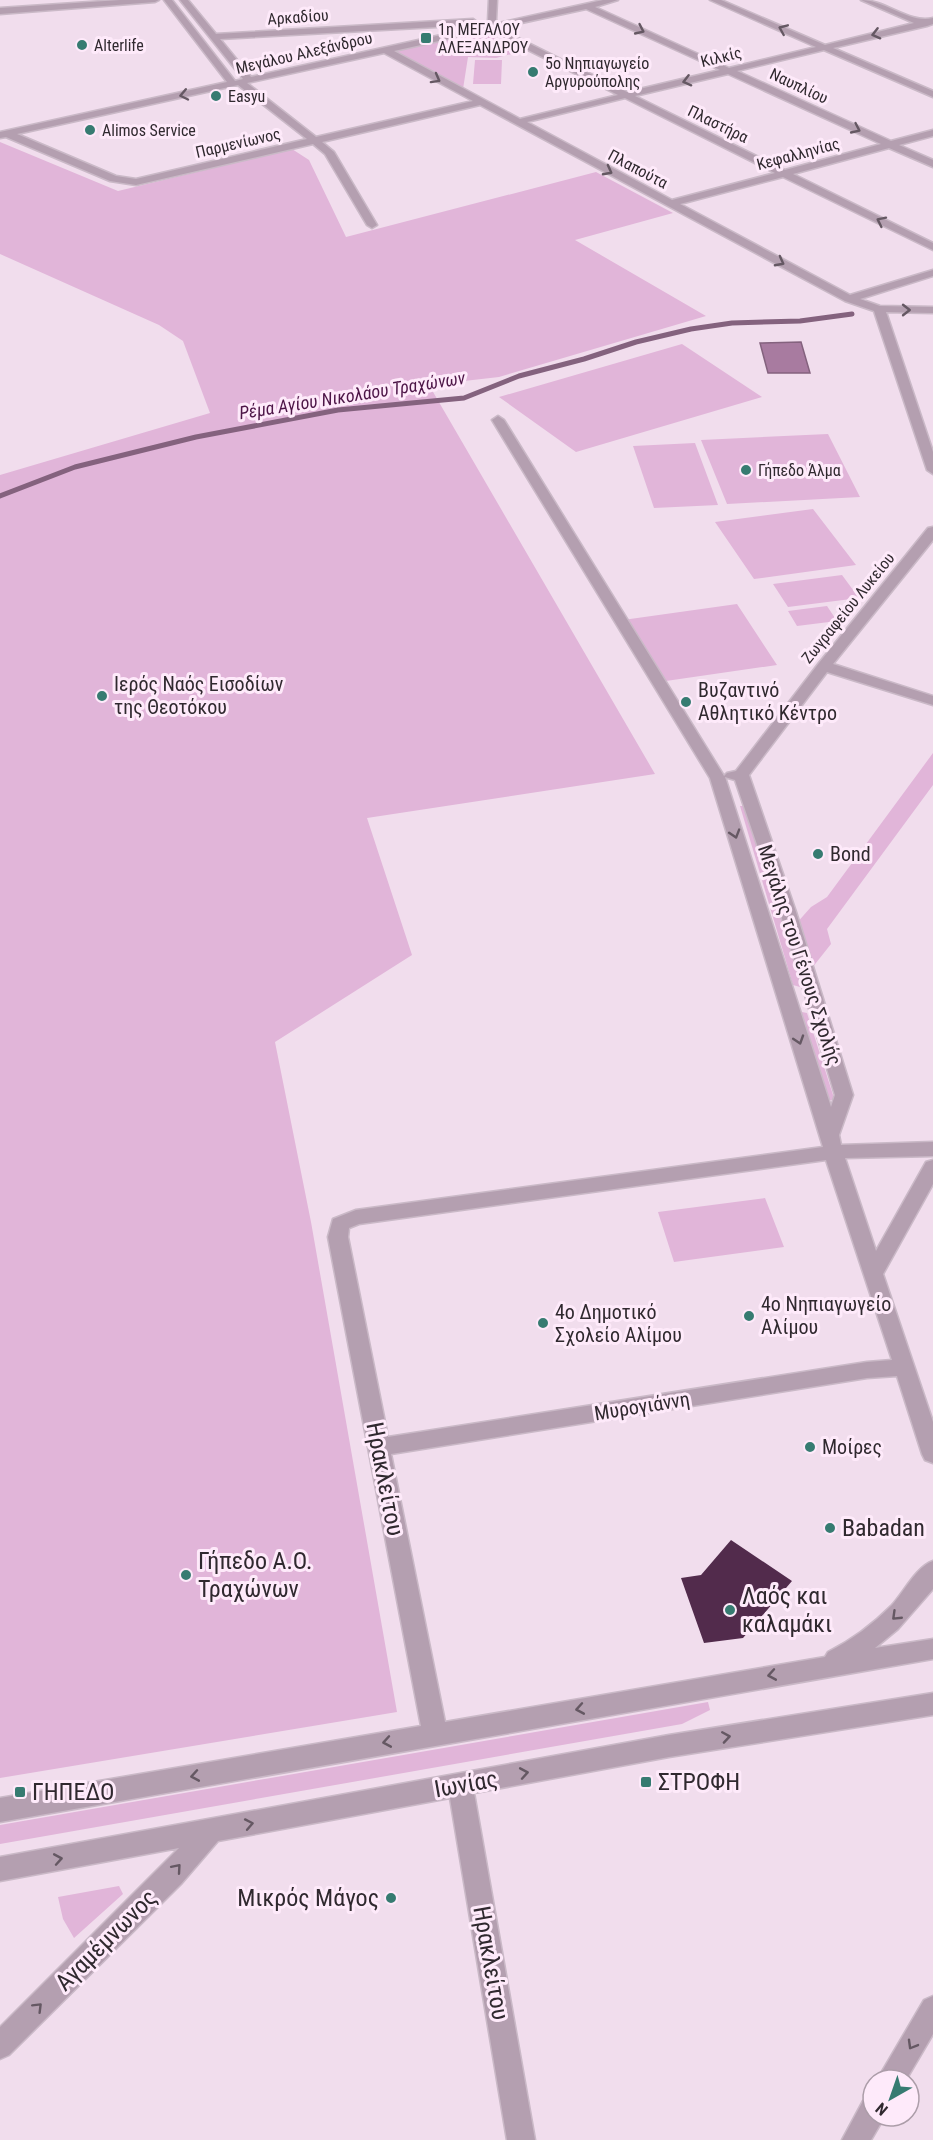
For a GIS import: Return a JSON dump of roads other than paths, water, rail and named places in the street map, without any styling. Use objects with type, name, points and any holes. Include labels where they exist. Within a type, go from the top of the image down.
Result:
[{"type":"street","points":[[0,11],[155,0]]},
{"type":"street","points":[[168,0],[227,78],[242,83],[315,140],[334,158],[372,225]]},
{"type":"street","points":[[184,0],[213,37],[242,83]]},
{"type":"street","points":[[493,0],[493,25]]},
{"type":"street","name":"Μεγάλου Αλεξάνδρου","points":[[4,134],[614,0]]},
{"type":"street","points":[[714,0],[933,94]]},
{"type":"street","points":[[865,0],[933,27]]},
{"type":"street","name":"Ναυπλίου","points":[[587,6],[933,164]]},
{"type":"street","name":"Κιλκίς","points":[[517,122],[933,21]]},
{"type":"street","name":"Αρκαδίου","points":[[213,37],[493,25]]},
{"type":"street","name":"Πλαστήρα","points":[[493,25],[627,95],[933,247]]},
{"type":"street","name":"Πλαπούτα","points":[[385,50],[849,299],[879,309],[933,310]]},
{"type":"street","name":"Παρμενίωνος","points":[[4,134],[114,179],[127,182],[144,181],[481,102]]},
{"type":"street","name":"Κεφαλληνίας","points":[[670,204],[933,133]]},
{"type":"street","points":[[849,299],[933,273]]},
{"type":"street","points":[[879,309],[933,470]]},
{"type":"street","name":"Μεγάλης του Γένους Σχολής","points":[[498,420],[718,778],[832,1143],[933,1454]]},
{"type":"street","name":"Ζωγραφείου Λυκείου","points":[[741,776],[824,666],[933,531]]},
{"type":"street","points":[[824,666],[933,700]]},
{"type":"street","points":[[718,778],[741,776]]},
{"type":"street","name":"Μεγάλης του Γένους Σχολής","points":[[741,776],[788,912],[844,1095],[832,1143]]},
{"type":"street","points":[[789,1007],[813,996]]},
{"type":"street","points":[[832,1143],[933,1149]]},
{"type":"street","name":"Ηρακλείτου","points":[[435,1734],[338,1237],[340,1224],[356,1217],[832,1143]]},
{"type":"street","points":[[874,1272],[933,1167]]},
{"type":"street","name":"Μυρογιάννη","points":[[379,1447],[867,1371],[906,1367]]},
{"type":"street","points":[[818,1667],[848,1654],[886,1625],[905,1607],[933,1571]]},
{"type":"street","points":[[0,1810],[818,1667],[933,1649]]},
{"type":"street","name":"Ιωνίας","points":[[0,1869],[669,1746],[933,1704]]},
{"type":"street","name":"Ηρακλείτου","points":[[460,1785],[521,2140]]},
{"type":"street","name":"Αγαμέμνωνος","points":[[0,2046],[164,1883],[210,1831]]},
{"type":"street","points":[[898,2068],[932,2013]]},
{"type":"waterway","name":"Ρέμα Αγίου Νικολάου Τραχώνων","points":[[0,496],[75,467],[196,437],[338,410],[464,398],[519,376],[584,359],[636,342],[691,329],[732,323],[800,321],[852,314]]},
{"type":"place","name":"1η ΜΕΓΑΛΟΥ ΑΛΕΞΑΝΔΡΟΥ","points":[[426,38]]},
{"type":"place","name":"Alterlife","points":[[82,45]]},
{"type":"place","name":"5ο Νηπιαγωγείο Αργυρούπολης","points":[[533,72]]},
{"type":"place","name":"Easyu","points":[[216,96]]},
{"type":"place","name":"Alimos Service","points":[[90,130]]},
{"type":"place","name":"Γήπεδο Άλμα","points":[[746,470]]},
{"type":"place","name":"Ιερός Ναός Εισοδίων της Θεοτόκου","points":[[102,696]]},
{"type":"place","name":"Βυζαντινό Αθλητικό Κέντρο","points":[[686,702]]},
{"type":"place","name":"Bond","points":[[818,854]]},
{"type":"place","name":"4ο Νηπιαγωγείο Αλίμου","points":[[749,1316]]},
{"type":"place","name":"4ο Δημοτικό Σχολείο Αλίμου","points":[[543,1323]]},
{"type":"place","name":"Μοίρες","points":[[810,1447]]},
{"type":"place","name":"Babadan","points":[[830,1528]]},
{"type":"place","name":"Γήπεδο Α.Ο. Τραχώνων","points":[[186,1575]]},
{"type":"place","name":"Λαός και καλαμάκι","points":[[730,1610]]},
{"type":"place","name":"ΣΤΡΟΦΗ","points":[[646,1782]]},
{"type":"place","name":"ΓΗΠΕΔΟ","points":[[20,1792]]},
{"type":"place","name":"Μικρός Μάγος","points":[[391,1898]]}]
